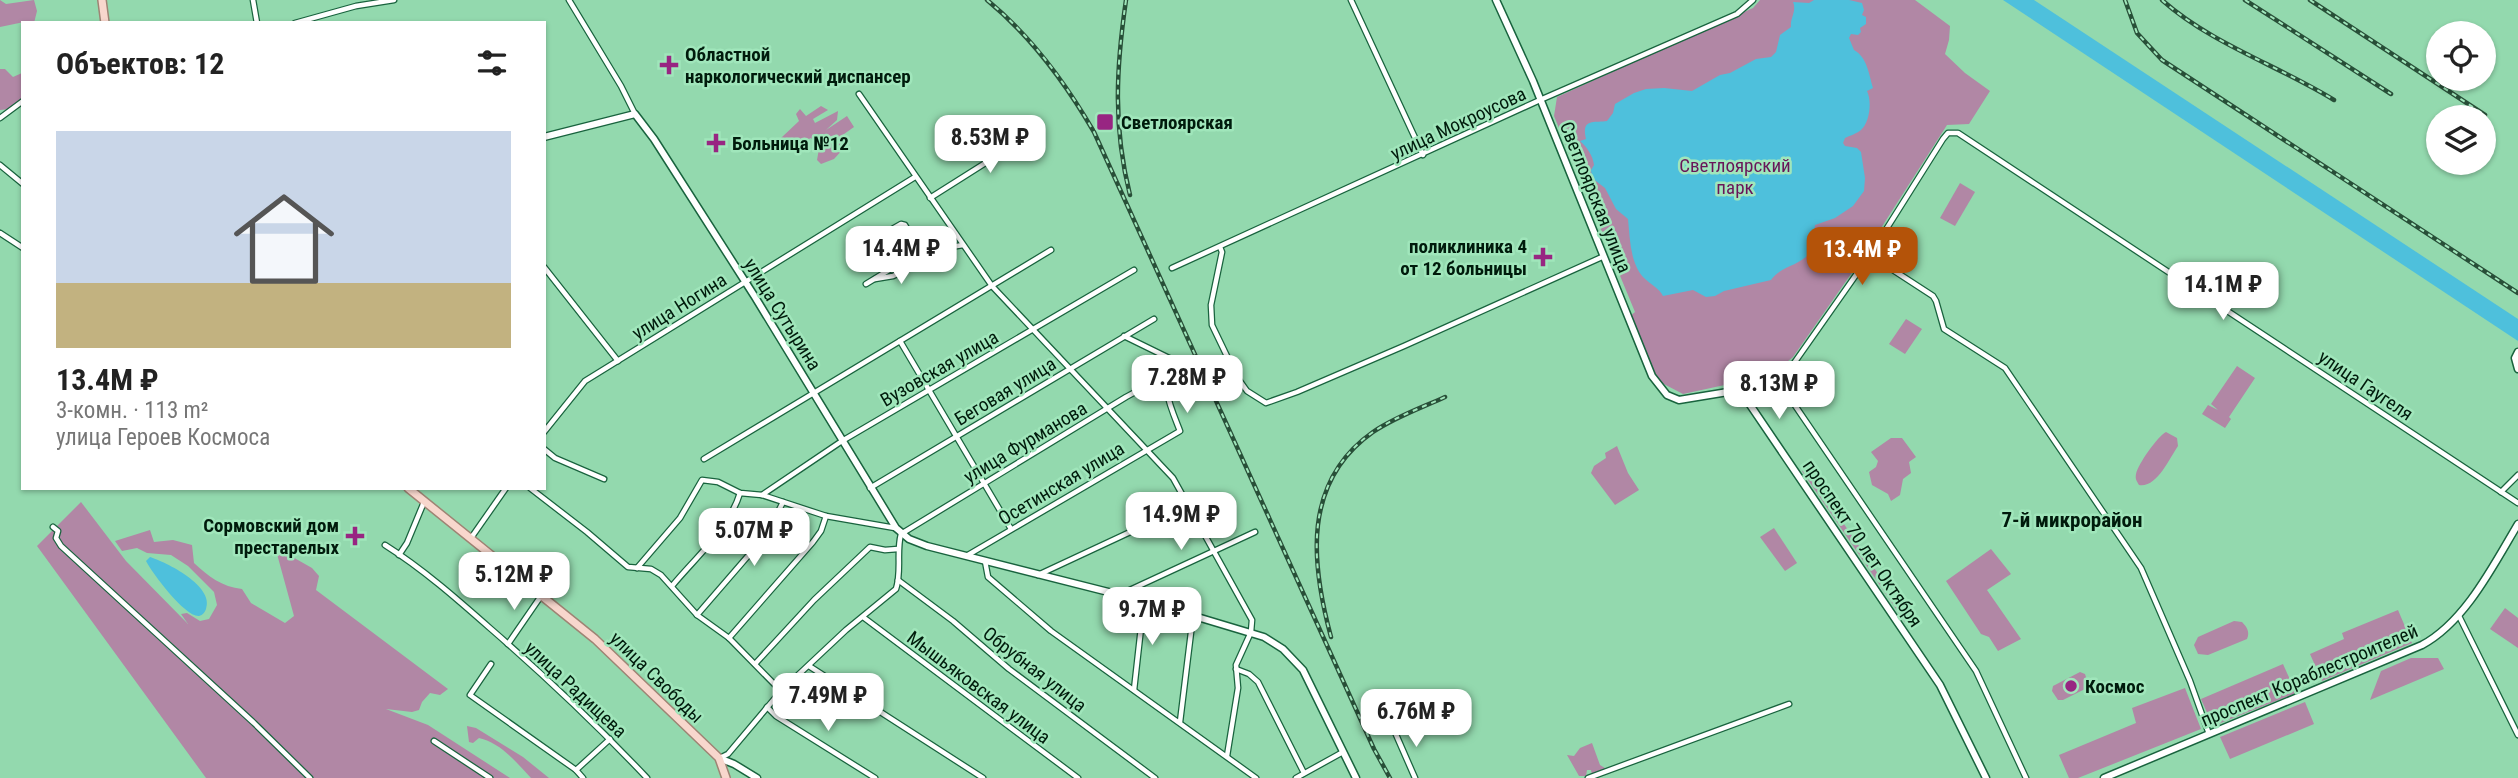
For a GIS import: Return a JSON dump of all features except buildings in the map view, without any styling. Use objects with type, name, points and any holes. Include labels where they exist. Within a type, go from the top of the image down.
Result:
[{"type":"main road","points":[[102,0],[105,21]]},
{"type":"main road","name":"улица Свободы","points":[[410,490],[595,639],[719,758]]},
{"type":"main road","points":[[719,758],[726,778]]},
{"type":"street","points":[[253,0],[257,21]]},
{"type":"street","points":[[301,21],[328,12],[394,0]]},
{"type":"street","points":[[546,136],[635,114],[569,0]]},
{"type":"street","points":[[1351,0],[1423,155]]},
{"type":"street","name":"Светлоярская улица","points":[[1496,0],[1540,100],[1651,376],[1662,391],[1673,399],[1685,401],[1740,390]]},
{"type":"street","name":"улица Мокроусова","points":[[1172,268],[1540,100],[1737,14],[1753,0]]},
{"type":"street","points":[[859,94],[992,286],[1173,478],[1186,506],[1252,620],[1251,632],[1238,657],[1238,688],[1227,756]]},
{"type":"street","points":[[0,118],[21,102]]},
{"type":"street","name":"улица Сутырина","points":[[635,114],[654,139],[745,282],[898,531]]},
{"type":"street","points":[[930,198],[1036,131]]},
{"type":"street","name":"улица Гаугеля","points":[[1870,255],[1943,139],[1952,132],[1958,133],[2518,503]]},
{"type":"street","points":[[0,165],[21,182]]},
{"type":"street","name":"улица Ногина","points":[[546,430],[585,381],[915,177]]},
{"type":"street","points":[[873,240],[901,223],[905,225],[919,251]]},
{"type":"street","points":[[866,284],[953,230]]},
{"type":"street","points":[[0,233],[21,244]]},
{"type":"street","points":[[874,279],[893,276],[951,247],[963,245]]},
{"type":"street","points":[[1220,247],[1222,252],[1211,305],[1212,325],[1237,377],[1247,391],[1266,403],[1404,346],[1602,257]]},
{"type":"street","points":[[894,250],[902,262]]},
{"type":"street","points":[[704,460],[1051,250]]},
{"type":"street","points":[[1740,390],[1777,379],[1793,366],[1870,255],[1933,296],[1944,329],[2005,368],[2141,568],[2210,734]]},
{"type":"street","points":[[931,258],[936,265]]},
{"type":"street","points":[[546,270],[618,360]]},
{"type":"street","name":"Вузовская улица","points":[[762,495],[842,441],[1134,270]]},
{"type":"street","name":"Беговая улица","points":[[870,488],[1154,319]]},
{"type":"street","points":[[1124,336],[1171,359],[1165,376]]},
{"type":"street","points":[[900,341],[1011,529]]},
{"type":"street","points":[[2518,352],[2515,358],[2518,369]]},
{"type":"street","name":"улица Фурманова","points":[[898,531],[1165,376]]},
{"type":"street","name":"Осетинская улица","points":[[967,556],[1180,431],[1167,397],[1165,376]]},
{"type":"street","points":[[1777,379],[1976,671],[2026,778]]},
{"type":"street","name":"проспект 70 лет Октября","points":[[1740,390],[1940,685],[1986,778]]},
{"type":"street","points":[[546,451],[555,458],[604,479]]},
{"type":"street","points":[[2501,492],[2518,475]]},
{"type":"street","points":[[636,568],[680,518],[702,480],[718,482],[740,493],[762,495],[826,516],[898,531],[927,545],[985,561],[1194,615],[1251,632],[1283,649],[1303,670],[1356,778]]},
{"type":"street","points":[[471,538],[505,490]]},
{"type":"street","points":[[533,490],[628,567],[651,569]]},
{"type":"street","points":[[672,586],[727,520],[740,493]]},
{"type":"street","points":[[400,555],[424,501]]},
{"type":"street","points":[[697,615],[767,534],[783,502]]},
{"type":"street","points":[[1038,575],[1186,506]]},
{"type":"street","points":[[729,638],[813,542],[821,531],[826,516]]},
{"type":"street","name":"проспект Кораблестроителей","points":[[2104,778],[2439,636],[2459,616],[2518,524]]},
{"type":"street","points":[[53,527],[58,531],[56,538],[61,546],[310,778]]},
{"type":"street","points":[[719,758],[728,754],[781,691],[896,589],[898,531]]},
{"type":"street","points":[[1118,596],[1213,550],[1255,533]]},
{"type":"street","name":"улица Радищева","points":[[385,545],[508,644],[610,738],[647,778]]},
{"type":"street","points":[[755,664],[814,600],[870,547],[898,549]]},
{"type":"street","points":[[645,558],[651,569],[672,586],[697,615],[729,638],[781,691]]},
{"type":"street","points":[[985,561],[988,577],[1051,631],[1256,778]]},
{"type":"street","name":"Обрубная улица","points":[[898,580],[953,621],[1009,669],[1156,778]]},
{"type":"street","points":[[508,644],[541,595]]},
{"type":"street","points":[[1134,691],[1144,601]]},
{"type":"street","points":[[1180,722],[1194,615]]},
{"type":"street","points":[[2459,616],[2518,735]]},
{"type":"street","name":"Мышьяковская улица","points":[[863,617],[1078,778]]},
{"type":"street","points":[[491,664],[470,695],[576,770],[583,778]]},
{"type":"street","points":[[809,666],[983,778]]},
{"type":"street","points":[[1236,669],[1249,674],[1258,682],[1304,773]]},
{"type":"street","points":[[1588,778],[1789,704]]},
{"type":"street","points":[[766,707],[776,716],[876,778]]},
{"type":"street","points":[[1394,730],[1415,778]]},
{"type":"street","points":[[576,770],[610,738]]},
{"type":"street","points":[[434,741],[490,778]]},
{"type":"street","points":[[1218,749],[1228,746]]},
{"type":"street","points":[[1296,778],[1343,752]]},
{"type":"street","points":[[719,758],[757,778]]},
{"type":"green space","points":[[0,0],[6,4],[34,0],[37,11],[34,21],[21,21],[0,27]]},
{"type":"green space","name":"Светлоярский парк","points":[[1760,0],[1915,0],[1950,26],[1945,54],[1990,91],[1969,124],[1947,125],[1858,264],[1793,357],[1771,375],[1683,394],[1658,381],[1629,317],[1635,312],[1554,116],[1557,97],[1753,8]]},
{"type":"green space","points":[[0,69],[5,69],[13,77],[21,73],[21,102],[10,109],[0,110]]},
{"type":"green space","points":[[821,106],[828,110],[813,119],[815,123],[838,111],[837,120],[826,130],[847,116],[854,127],[834,141],[837,140],[845,147],[834,159],[821,164],[817,160],[819,149],[811,138],[788,148],[781,138],[799,121],[796,114],[800,109],[806,116]]},
{"type":"green space","points":[[1960,183],[1975,192],[1955,226],[1940,218]]},
{"type":"green space","points":[[902,228],[914,250],[903,258],[894,250],[884,251],[877,239]]},
{"type":"green space","points":[[1906,319],[1922,329],[1905,354],[1889,344]]},
{"type":"green space","points":[[2237,366],[2255,378],[2229,417],[2231,419],[2225,428],[2202,414],[2208,405],[2218,410],[2211,404]]},
{"type":"green space","points":[[2166,432],[2177,438],[2178,446],[2157,477],[2145,485],[2139,485],[2136,476],[2140,464]]},
{"type":"green space","points":[[1891,438],[1902,438],[1916,457],[1909,462],[1911,473],[1903,479],[1900,495],[1891,501],[1888,494],[1872,485],[1869,472],[1876,467],[1878,461],[1871,452]]},
{"type":"green space","points":[[1617,446],[1628,473],[1639,490],[1615,505],[1591,473],[1594,466],[1606,458],[1605,453]]},
{"type":"green space","points":[[1807,470],[1909,619],[1905,622],[1802,471]]},
{"type":"green space","points":[[81,502],[126,561],[188,624],[181,614],[187,613],[200,621],[209,619],[217,605],[214,592],[188,566],[171,555],[147,553],[137,548],[122,551],[115,541],[150,530],[154,542],[173,540],[192,545],[194,563],[216,580],[242,589],[251,603],[285,623],[294,616],[277,554],[282,551],[312,568],[319,576],[316,590],[448,689],[440,695],[430,693],[419,710],[412,712],[386,709],[428,725],[510,778],[206,778],[37,546]]},
{"type":"green space","points":[[1774,528],[1797,563],[1785,571],[1760,537]]},
{"type":"green space","points":[[1991,549],[2011,574],[1987,590],[2021,639],[1998,651],[1989,637],[1981,634],[1946,581]]},
{"type":"green space","points":[[2505,608],[2518,618],[2518,648],[2490,629]]},
{"type":"green space","points":[[2398,610],[2412,643],[2322,681],[2310,654],[2344,639],[2342,633]]},
{"type":"green space","points":[[2234,621],[2242,622],[2245,626],[2247,639],[2208,655],[2198,654],[2194,645],[2198,637]]},
{"type":"green space","points":[[2411,658],[2438,658],[2444,669],[2370,700],[2381,671]]},
{"type":"green space","points":[[2283,664],[2296,693],[2213,726],[2201,699]]},
{"type":"green space","name":"Космос","points":[[2080,672],[2085,674],[2089,687],[2058,700],[2052,691],[2053,686]]},
{"type":"green space","points":[[2185,688],[2201,729],[2078,778],[2069,778],[2059,755],[2136,723],[2132,708]]},
{"type":"green space","points":[[2305,702],[2314,724],[2230,759],[2220,737]]},
{"type":"green space","points":[[467,726],[476,728],[523,757],[549,778],[531,778],[508,754],[487,740],[479,738],[473,743],[469,742]]},
{"type":"green space","points":[[1592,743],[1600,765],[1608,770],[1592,775],[1591,770],[1587,770],[1586,776],[1579,776],[1567,755],[1574,756],[1580,748]]},
{"type":"water","points":[[1814,0],[1849,0],[1862,3],[1862,15],[1866,17],[1866,24],[1860,28],[1861,32],[1858,35],[1851,34],[1849,38],[1854,50],[1865,61],[1870,77],[1873,88],[1867,91],[1869,111],[1861,130],[1845,138],[1843,143],[1861,152],[1864,191],[1853,206],[1835,218],[1815,225],[1814,243],[1809,254],[1771,280],[1724,291],[1715,296],[1706,297],[1693,290],[1663,296],[1643,277],[1635,264],[1628,219],[1616,209],[1605,188],[1592,178],[1592,158],[1580,141],[1586,139],[1585,128],[1590,123],[1607,121],[1615,104],[1634,93],[1664,88],[1692,91],[1756,59],[1771,57],[1776,52],[1780,35],[1791,27],[1793,2],[1809,3]]},
{"type":"water","points":[[2003,0],[2034,0],[2518,319],[2518,341]]},
{"type":"water","points":[[150,557],[167,564],[196,584],[207,600],[203,614],[199,616],[186,610],[169,593],[146,561]]},
{"type":"railway","points":[[987,0],[1019,29],[1046,61],[1094,132],[1374,749],[1390,778]]},
{"type":"railway","points":[[1126,0],[1118,98],[1121,146],[1130,195]]},
{"type":"railway","points":[[2125,0],[2137,33],[2162,60],[2518,293]]},
{"type":"railway","points":[[2162,0],[2223,42],[2334,100]]},
{"type":"railway","points":[[2245,0],[2391,94]]},
{"type":"railway","points":[[2310,0],[2470,105]]},
{"type":"railway","points":[[1331,637],[1319,581],[1317,553],[1323,499],[1334,475],[1350,452],[1373,432],[1399,417],[1445,397]]},
{"type":"place","name":"Областной наркологический диспансер","points":[[669,65]]},
{"type":"place","name":"Светлоярская","points":[[1105,122]]},
{"type":"place","name":"Больница №12","points":[[716,143]]},
{"type":"place","name":"поликлиника 4 от 12 больницы","points":[[1543,257]]},
{"type":"place","name":"Сормовский дом престарелых","points":[[355,536]]},
{"type":"place","name":"Космос","points":[[2071,686]]},
{"type":"district","name":"7-й микрорайон","points":[[2072,520]]}]
